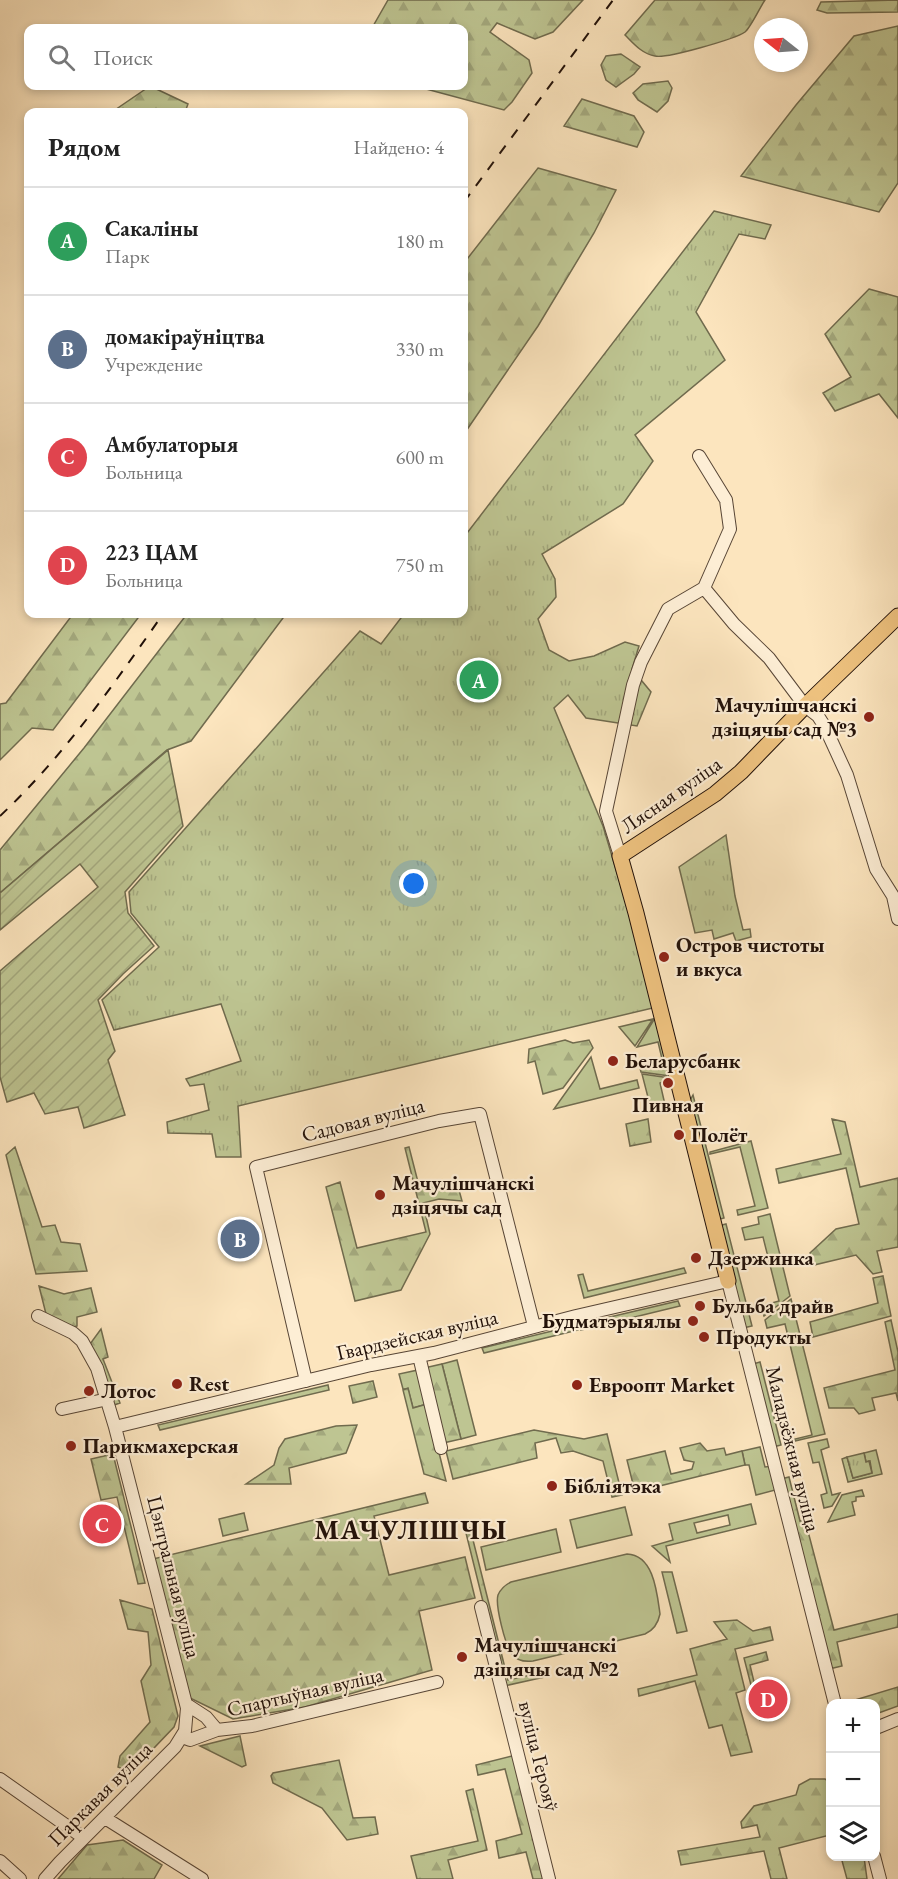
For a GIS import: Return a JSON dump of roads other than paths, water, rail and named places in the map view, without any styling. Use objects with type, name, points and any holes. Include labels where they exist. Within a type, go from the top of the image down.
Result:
[{"type":"main road","name":"Лясная вуліца","points":[[620,856],[715,794],[741,772],[804,705],[898,616]]},
{"type":"main road","name":"Маладзёжная вуліца","points":[[620,856],[728,1281]]},
{"type":"street","points":[[620,856],[606,811],[633,685],[641,662],[668,609],[704,588],[730,529],[726,500],[699,456]]},
{"type":"street","points":[[704,588],[734,624],[769,658],[804,705],[818,716],[825,726],[847,775],[876,868],[895,896],[898,919]]},
{"type":"street","name":"Садовая вуліца","points":[[306,1381],[256,1167],[439,1121],[480,1114],[534,1326]]},
{"type":"street","name":"Гвардзейская вуліца","points":[[116,1427],[728,1281]]},
{"type":"street","name":"Маладзёжная вуліца","points":[[728,1281],[834,1699]]},
{"type":"street","name":"Цэнтральная вуліца","points":[[38,1316],[73,1333],[82,1341],[97,1368],[108,1399],[186,1704],[186,1725],[182,1737]]},
{"type":"street","points":[[418,1356],[441,1448]]},
{"type":"street","points":[[62,1409],[108,1399]]},
{"type":"street","name":"вуліца Герояў","points":[[481,1607],[549,1879]]},
{"type":"street","name":"Спартыўная вуліца","points":[[182,1737],[190,1740],[217,1730],[252,1726],[437,1682]]},
{"type":"street","points":[[186,1704],[206,1717],[217,1730]]},
{"type":"street","points":[[880,1726],[898,1719]]},
{"type":"street","name":"Паркавая вуліца","points":[[45,1879],[165,1758],[182,1737]]},
{"type":"street","points":[[0,1779],[84,1838]]},
{"type":"street","points":[[105,1818],[202,1879]]},
{"type":"street","points":[[0,1861],[20,1879]]},
{"type":"street","points":[[875,1861],[880,1879]]},
{"type":"railway","points":[[468,197],[613,0]]},
{"type":"railway","points":[[0,816],[66,745],[107,693],[160,618]]},
{"type":"place","name":"Сакаліны","points":[[479,680]]},
{"type":"place","name":"Мачулішчанскі дзіцячы сад №3","points":[[869,717]]},
{"type":"place","name":"Остров чистоты и вкуса","points":[[664,957]]},
{"type":"place","name":"Беларусбанк","points":[[613,1061]]},
{"type":"place","name":"Пивная","points":[[668,1083]]},
{"type":"place","name":"Полёт","points":[[679,1135]]},
{"type":"place","name":"Мачулішчанскі дзіцячы сад","points":[[380,1195]]},
{"type":"place","name":"домакіраўніцтва","points":[[240,1239]]},
{"type":"place","name":"Дзержинка","points":[[696,1258]]},
{"type":"place","name":"Бульба драйв","points":[[700,1306]]},
{"type":"place","name":"Будматэрыялы","points":[[693,1321]]},
{"type":"place","name":"Продукты","points":[[704,1337]]},
{"type":"place","name":"Rest","points":[[177,1384]]},
{"type":"place","name":"Евроопт Market","points":[[577,1385]]},
{"type":"place","name":"Лотос","points":[[89,1391]]},
{"type":"place","name":"Парикмахерская","points":[[71,1446]]},
{"type":"place","name":"Бібліятэка","points":[[552,1486]]},
{"type":"place","name":"Амбулаторыя","points":[[102,1524]]},
{"type":"place","name":"Мачулішчанскі дзіцячы сад №2","points":[[462,1657]]},
{"type":"place","name":"223 ЦAM","points":[[768,1699]]},
{"type":"district","name":"МАЧУЛІШЧЫ","points":[[411,1530]]}]
